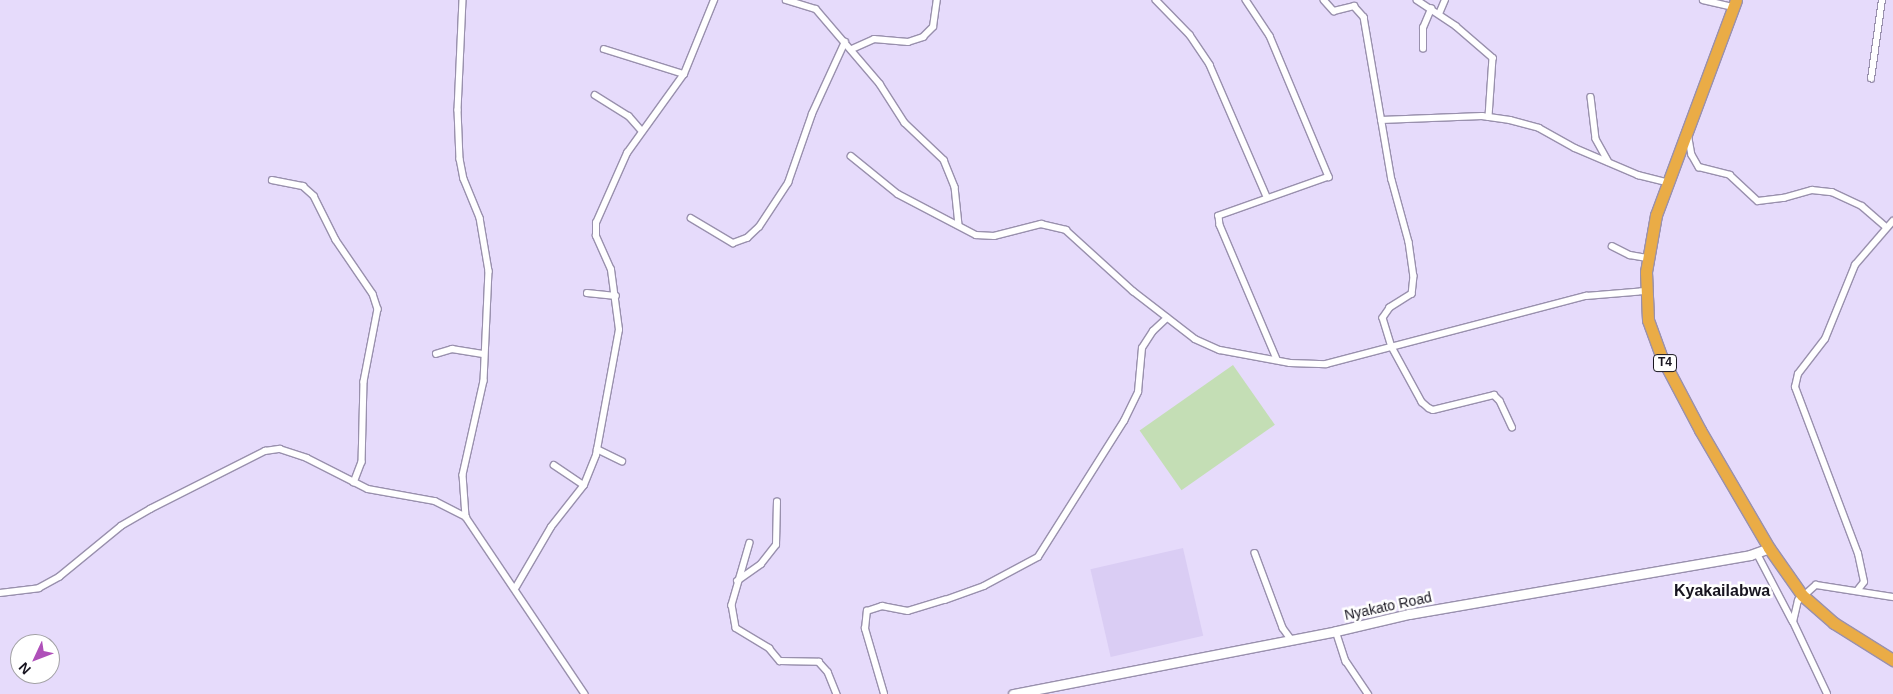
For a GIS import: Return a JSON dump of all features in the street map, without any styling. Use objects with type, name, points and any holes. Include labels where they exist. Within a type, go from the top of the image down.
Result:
[{"type":"highway","name":"T4","points":[[1735,4],[1688,132],[1666,182],[1647,258],[1645,291],[1648,320],[1661,356],[1700,430],[1769,548],[1802,594],[1850,635],[1893,660]]},
{"type":"street","points":[[463,0],[458,110],[460,159],[486,243],[489,271],[483,354],[484,381],[463,475],[466,517]]},
{"type":"street","points":[[516,587],[551,527],[584,485],[597,449],[619,338],[616,296],[611,270],[595,230],[626,153],[684,74],[714,0]]},
{"type":"street","points":[[786,0],[816,9],[852,49],[905,123],[944,160],[955,187],[959,225]]},
{"type":"street","points":[[852,49],[874,39],[908,42],[923,37],[933,27],[937,0]]},
{"type":"street","points":[[1156,0],[1190,35],[1210,65],[1267,197]]},
{"type":"street","points":[[1246,0],[1270,36],[1329,177],[1222,213],[1218,221],[1277,359]]},
{"type":"street","points":[[1324,0],[1334,11],[1354,6],[1361,0]]},
{"type":"street","points":[[1417,0],[1439,14],[1493,58],[1489,117]]},
{"type":"street","points":[[1439,14],[1445,0]]},
{"type":"street","points":[[1703,0],[1735,4]]},
{"type":"street","points":[[1871,79],[1882,0]]},
{"type":"street","points":[[1354,6],[1364,17],[1381,120],[1414,276],[1408,299],[1390,308],[1383,318],[1392,347],[1422,402],[1429,408],[1433,410],[1494,395],[1500,401],[1512,427]]},
{"type":"street","points":[[1423,50],[1423,28],[1431,9]]},
{"type":"street","points":[[691,218],[733,243],[747,238],[759,226],[788,183],[812,114],[844,42]]},
{"type":"street","points":[[604,49],[684,74]]},
{"type":"street","points":[[595,95],[628,116],[642,131]]},
{"type":"street","points":[[1591,97],[1596,140],[1609,162]]},
{"type":"street","points":[[1381,120],[1489,117],[1530,125],[1638,175],[1666,182]]},
{"type":"street","points":[[1688,132],[1692,155],[1699,167],[1730,175],[1753,198],[1778,199],[1812,190],[1832,192],[1862,206],[1886,227]]},
{"type":"street","points":[[851,156],[898,194],[976,235],[994,236],[1041,224],[1066,230],[1107,269],[1166,318],[1195,339],[1220,350],[1307,365],[1326,364],[1586,296],[1645,291]]},
{"type":"street","points":[[272,180],[303,186],[314,196],[336,240],[374,294],[378,309],[364,382],[362,462],[354,483]]},
{"type":"street","points":[[1858,591],[1864,582],[1858,554],[1796,388],[1798,374],[1825,339],[1855,266],[1893,221]]},
{"type":"street","points":[[1612,246],[1630,255],[1647,258]]},
{"type":"street","points":[[587,293],[616,296]]},
{"type":"street","points":[[884,694],[865,629],[867,611],[882,606],[908,611],[945,600],[984,586],[1038,557],[1124,421],[1138,392],[1142,348],[1153,331],[1166,318]]},
{"type":"street","points":[[436,354],[452,349],[483,354]]},
{"type":"street","points":[[0,593],[39,588],[59,577],[121,526],[271,449],[307,458],[354,483],[386,495],[435,501],[466,517],[516,587],[585,694]]},
{"type":"street","points":[[597,449],[622,461]]},
{"type":"street","points":[[554,465],[584,485]]},
{"type":"street","points":[[737,581],[761,564],[776,545],[777,502]]},
{"type":"street","points":[[750,543],[737,581],[732,605],[736,628],[769,648],[780,660],[819,662],[828,672],[837,694]]},
{"type":"street","name":"Nyakato Road","points":[[1013,694],[1336,631],[1409,614],[1756,553],[1769,548]]},
{"type":"street","points":[[1255,552],[1283,628],[1291,640]]},
{"type":"street","points":[[1756,553],[1793,622],[1827,694]]},
{"type":"street","points":[[1793,622],[1795,605],[1802,594],[1816,586],[1858,591],[1893,598]]},
{"type":"street","points":[[1336,631],[1346,661],[1368,694]]},
{"type":"shaded area","points":[[1183,548],[1203,636],[1111,657],[1090,569]]},
{"type":"green space","points":[[1233,365],[1275,425],[1181,490],[1140,430]]},
{"type":"district","name":"Kyakailabwa","points":[[1722,591]]}]
